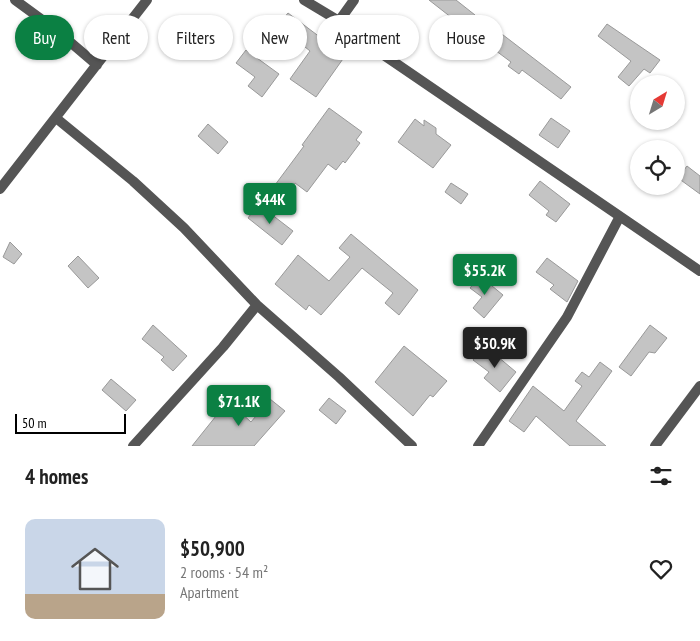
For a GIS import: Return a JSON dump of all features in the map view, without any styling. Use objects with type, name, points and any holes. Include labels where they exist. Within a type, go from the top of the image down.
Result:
[{"type":"street","points":[[15,0],[56,30],[97,65]]},
{"type":"street","points":[[0,189],[147,0]]},
{"type":"street","points":[[304,0],[329,15]]},
{"type":"street","points":[[343,15],[354,0]]},
{"type":"street","points":[[392,60],[620,218],[700,271]]},
{"type":"street","points":[[56,118],[148,194],[257,305],[339,376],[412,446]]},
{"type":"street","points":[[478,446],[567,317],[620,218]]},
{"type":"street","points":[[133,446],[223,347],[257,305]]},
{"type":"street","points":[[655,446],[700,386]]},
{"type":"building","points":[[429,0],[456,0],[475,15],[448,15]]},
{"type":"building","points":[[607,24],[660,60],[650,73],[644,69],[639,75],[630,75],[629,86],[618,77],[631,61],[598,36]]},
{"type":"building","points":[[307,27],[317,35],[317,60],[342,60],[316,97],[290,79],[304,60],[307,60],[307,55],[310,51],[307,49]]},
{"type":"building","points":[[503,35],[571,87],[561,99],[522,70],[519,74],[508,66],[511,62],[503,56]]},
{"type":"building","points":[[243,54],[243,60],[260,60],[279,74],[262,97],[248,86],[255,77],[236,63]]},
{"type":"building","points":[[329,108],[362,132],[356,140],[360,143],[345,163],[343,161],[336,170],[328,164],[307,192],[295,183],[287,194],[275,185]]},
{"type":"building","points":[[551,118],[570,131],[558,148],[539,135]]},
{"type":"building","points":[[415,119],[424,126],[424,120],[436,128],[436,134],[451,145],[433,168],[398,142]]},
{"type":"building","points":[[208,124],[228,142],[218,154],[198,136]]},
{"type":"building","points":[[687,166],[700,176],[700,194],[685,183],[685,169]]},
{"type":"building","points":[[540,181],[570,204],[556,222],[546,215],[549,211],[529,195]]},
{"type":"building","points":[[451,183],[468,194],[461,204],[445,192]]},
{"type":"building","points":[[258,204],[293,231],[282,245],[248,218]]},
{"type":"building","points":[[351,234],[418,290],[399,315],[385,303],[393,293],[362,268],[321,315],[309,305],[306,310],[275,284],[298,255],[329,281],[350,257],[339,248]]},
{"type":"building","points":[[10,242],[22,254],[14,264],[3,257]]},
{"type":"building","points":[[78,256],[99,278],[88,288],[68,266]]},
{"type":"building","points":[[547,258],[578,281],[567,302],[550,289],[554,285],[536,272]]},
{"type":"building","points":[[480,276],[503,295],[484,318],[473,308],[482,297],[470,288]]},
{"type":"building","points":[[153,325],[187,356],[173,371],[161,360],[164,357],[142,339]]},
{"type":"building","points":[[650,325],[667,338],[655,353],[649,352],[631,376],[619,367]]},
{"type":"building","points":[[404,346],[447,381],[433,397],[430,395],[413,416],[375,382]]},
{"type":"building","points":[[485,346],[516,372],[500,392],[484,378],[489,372],[473,360]]},
{"type":"building","points":[[600,362],[612,371],[576,421],[606,446],[570,446],[536,416],[524,432],[509,421],[533,386],[564,411],[582,386],[575,381],[582,372],[589,377]]},
{"type":"building","points":[[111,379],[136,400],[126,411],[102,390]]},
{"type":"building","points":[[329,398],[346,411],[336,424],[319,410]]},
{"type":"building","points":[[270,399],[285,411],[254,446],[192,446],[228,401],[251,422]]}]
